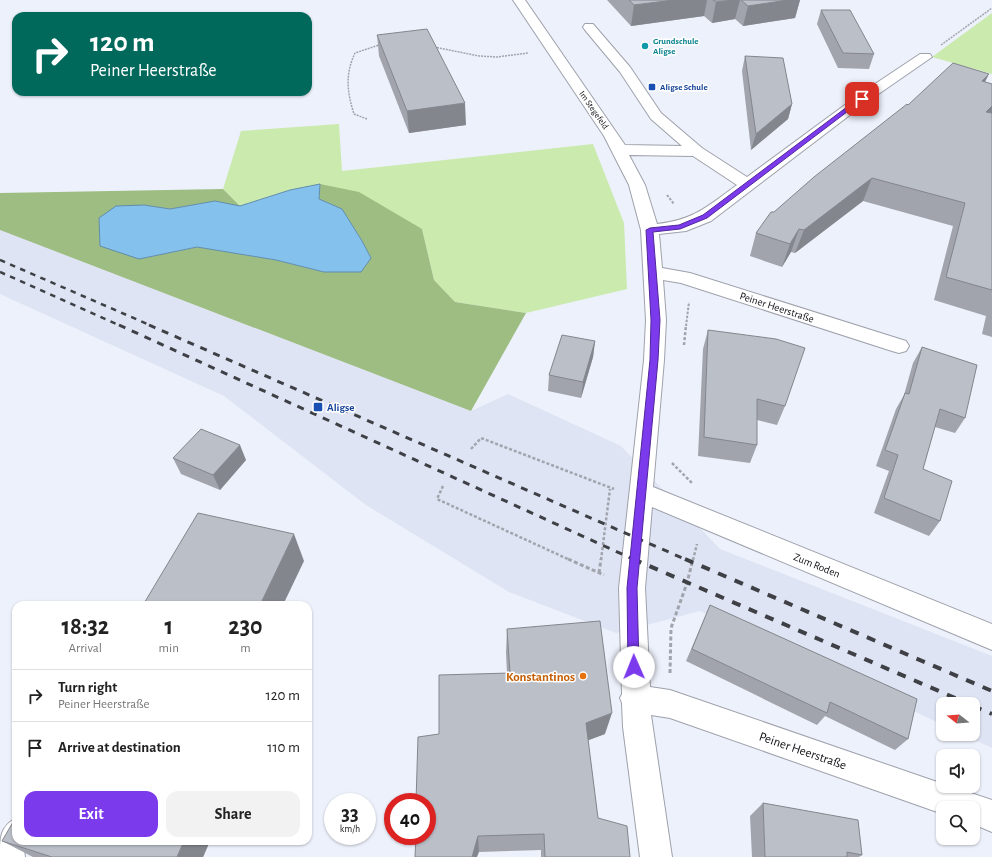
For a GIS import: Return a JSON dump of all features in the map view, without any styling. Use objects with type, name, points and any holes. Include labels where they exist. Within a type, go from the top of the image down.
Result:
[{"type":"street","name":"Im Stegefeld","points":[[519,0],[612,136],[638,185],[650,230]]},
{"type":"street","points":[[589,28],[625,70],[656,116],[697,151],[748,185]]},
{"type":"street","points":[[656,857],[634,698],[632,588],[654,360],[656,320],[650,230],[680,227],[705,217],[862,99],[925,57]]},
{"type":"street","points":[[619,150],[697,151]]},
{"type":"street","name":"Peiner Heerstraße","points":[[653,273],[691,280],[899,346]]},
{"type":"street","name":"Zum Roden","points":[[642,493],[992,637]]},
{"type":"street","name":"Peiner Heerstraße","points":[[634,698],[670,704],[949,801]]},
{"type":"street","points":[[980,812],[992,816]]},
{"type":"street","points":[[9,857],[8,847],[12,840]]},
{"type":"path","points":[[925,57],[992,8]]},
{"type":"path","points":[[367,119],[354,114],[348,97],[348,65],[356,53],[385,44]]},
{"type":"path","points":[[433,46],[459,53],[497,57],[552,50]]},
{"type":"path","points":[[683,353],[691,280]]},
{"type":"path","points":[[471,448],[481,438],[610,489],[642,493]]},
{"type":"path","points":[[670,704],[671,628],[693,562],[705,496],[672,464],[673,456]]},
{"type":"path","points":[[443,486],[437,499],[632,588]]},
{"type":"path","points":[[598,573],[610,489]]},
{"type":"shaded area","points":[[0,230],[471,411],[508,394],[621,446],[720,549],[992,656],[992,748],[977,741],[980,741],[980,697],[936,697],[936,722],[700,611],[616,633],[509,592],[366,505],[224,396],[0,294]]},
{"type":"green space","points":[[992,13],[992,74],[932,57]]},
{"type":"green space","points":[[339,124],[342,171],[593,144],[624,223],[627,289],[526,313],[455,302],[434,280],[422,229],[290,190],[240,206],[223,189],[241,131]]},
{"type":"green space","points":[[320,184],[359,192],[422,229],[434,280],[455,302],[526,313],[471,411],[0,230],[0,193],[223,189],[240,206],[215,201],[170,209],[144,205],[139,259],[197,247],[276,260],[324,272],[361,272],[371,258],[342,209],[319,199]]},
{"type":"water","points":[[320,184],[319,199],[342,209],[371,258],[361,272],[324,272],[276,260],[197,247],[139,259],[100,246],[99,218],[116,206],[144,205],[170,209],[215,201],[240,206],[290,190]]},
{"type":"building","points":[[629,0],[674,0],[634,5]]},
{"type":"building","points":[[713,0],[733,0],[716,2]]},
{"type":"building","points":[[741,0],[788,0],[748,6]]},
{"type":"building","points":[[821,10],[850,10],[874,54],[843,53]]},
{"type":"building","points":[[427,29],[465,103],[407,111],[377,35]]},
{"type":"building","points":[[745,56],[783,58],[792,104],[756,134]]},
{"type":"building","points":[[953,63],[989,74],[982,81],[992,84],[992,106],[986,112],[992,113],[992,290],[946,277],[965,203],[872,178],[804,230],[799,229],[790,244],[756,233],[771,212],[774,212],[814,177],[907,104],[908,105]]},
{"type":"building","points":[[708,330],[776,339],[805,348],[785,406],[757,399],[757,445],[704,437]]},
{"type":"building","points":[[562,335],[595,341],[583,382],[549,375]]},
{"type":"building","points":[[922,347],[977,365],[965,418],[940,409],[923,469],[952,481],[940,521],[884,498],[898,455],[885,450],[905,393],[909,394]]},
{"type":"building","points":[[201,429],[240,445],[213,475],[173,458]]},
{"type":"building","points":[[198,513],[294,534],[262,601],[145,601]]},
{"type":"building","points":[[710,605],[917,699],[908,739],[830,702],[827,713],[692,649]]},
{"type":"building","points":[[600,621],[612,713],[586,723],[598,818],[627,826],[630,857],[545,857],[544,834],[478,836],[472,857],[415,857],[416,845],[436,845],[436,793],[416,793],[418,737],[439,734],[439,675],[510,673],[507,629]]},
{"type":"building","points":[[763,803],[858,820],[862,855],[847,852],[847,857],[765,857]]},
{"type":"building","points":[[12,824],[12,844],[2,841]]},
{"type":"building","points":[[14,845],[182,845],[177,857],[52,857]]},
{"type":"railway","points":[[0,260],[152,326]]},
{"type":"railway","points":[[0,272],[121,326]]},
{"type":"railway","points":[[119,325],[635,560]]},
{"type":"railway","points":[[149,325],[687,560]]},
{"type":"railway","points":[[633,559],[953,697]]},
{"type":"railway","points":[[685,559],[992,691]]},
{"type":"railway","points":[[980,709],[992,714]]},
{"type":"place","name":"Grundschule Aligse","points":[[645,46]]},
{"type":"place","name":"Aligse Schule","points":[[652,87]]},
{"type":"place","name":"Aligse","points":[[318,407]]},
{"type":"place","name":"Konstantinos","points":[[583,676]]},
{"type":"route","points":[[634,667],[632,588],[636,560],[654,360],[656,320],[650,230],[680,227],[705,217],[862,99]]}]
